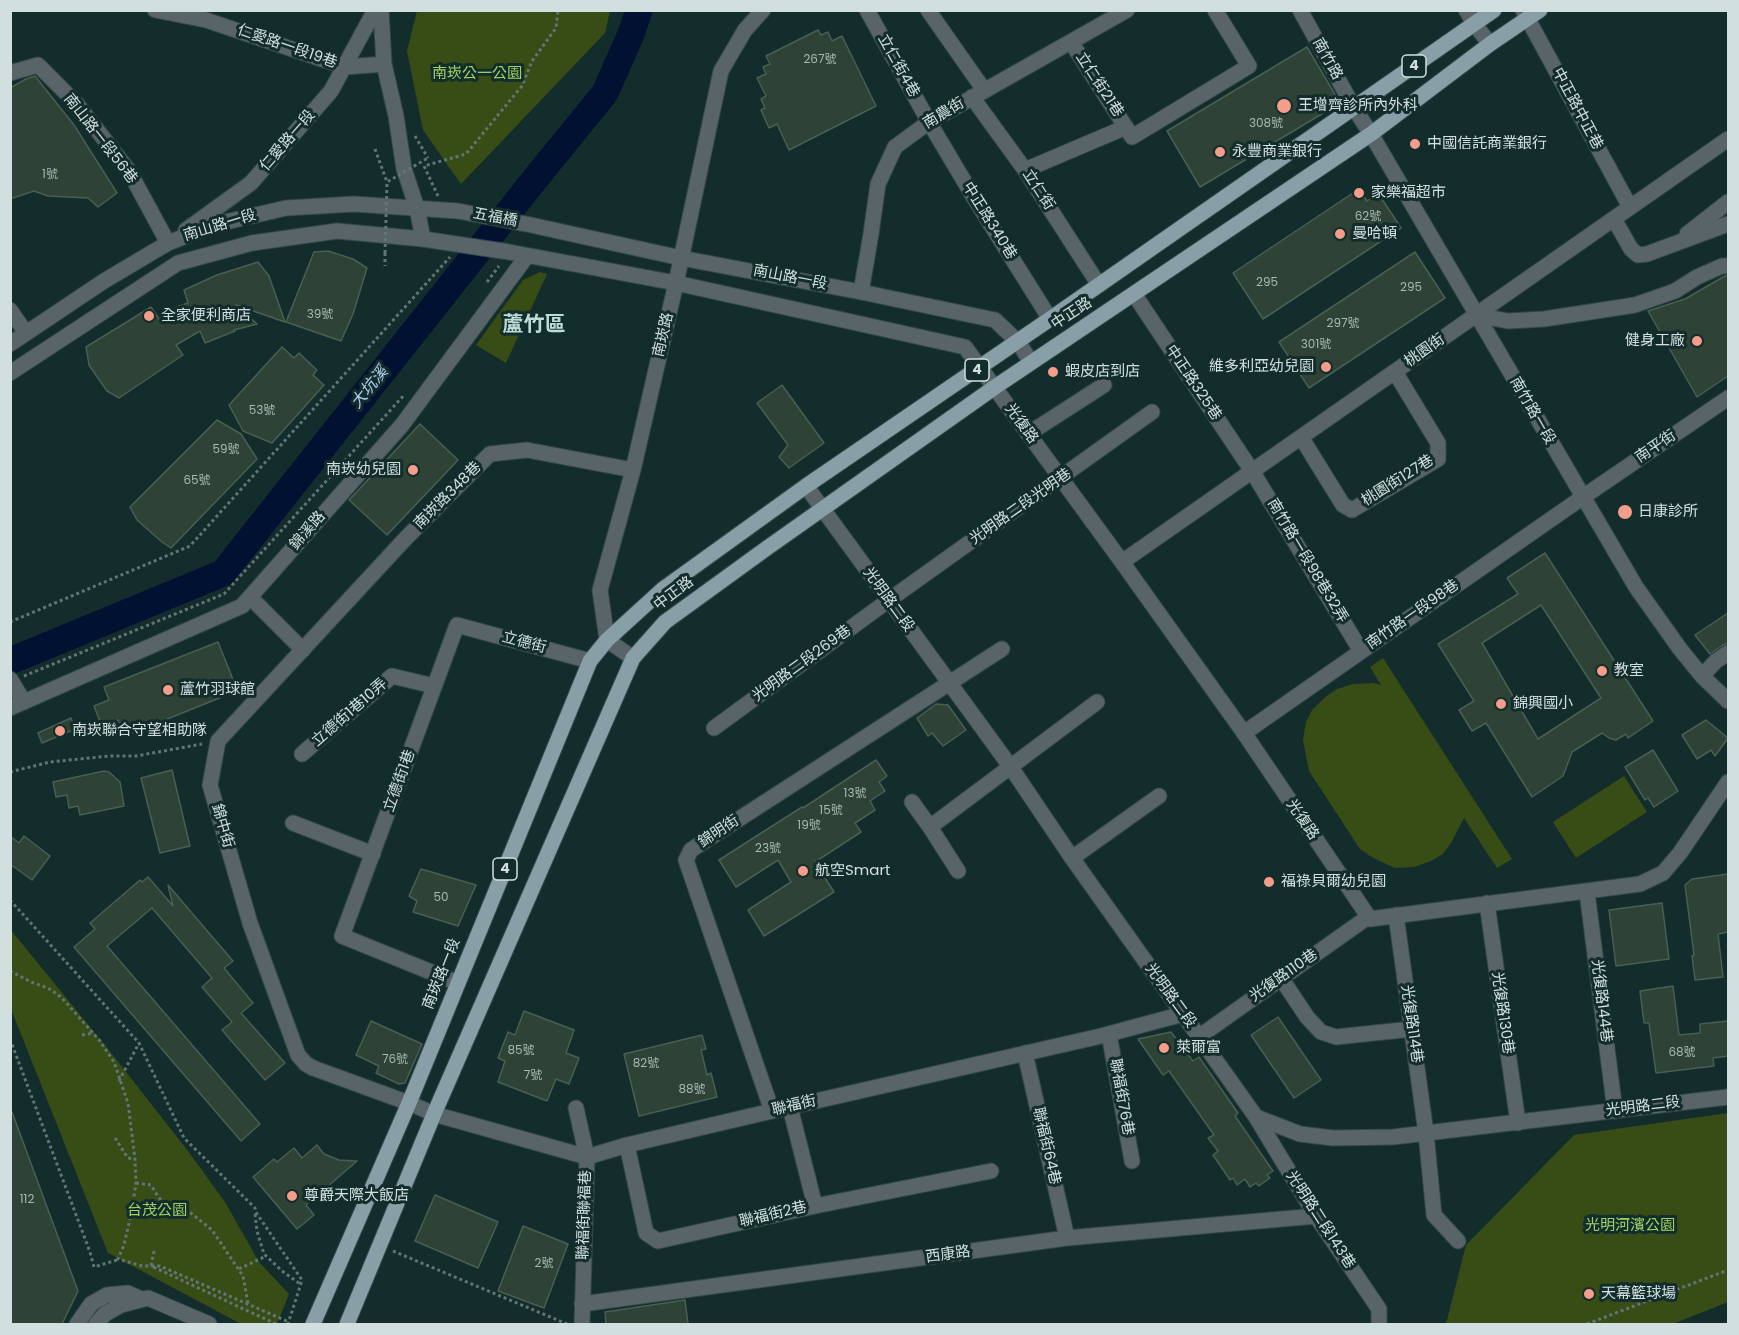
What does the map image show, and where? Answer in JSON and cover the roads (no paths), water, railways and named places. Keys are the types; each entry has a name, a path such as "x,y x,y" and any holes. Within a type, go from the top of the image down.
{"main road":[{"name":"中正路","path":"608,640 663,589 806,486 1018,342 1494,10"},
{"name":"中正路","path":"633,658 665,622 822,509 994,387 1371,134 1530,13"},
{"name":"南崁路一段","path":"314,1324 409,1103 590,661 608,640"},
{"name":"4","path":"347,1324 434,1114 633,658"}],"street":[{"name":"仁愛路一段19巷","path":"155,10 206,20 345,67 384,64"},
{"name":"仁愛路一段","path":"168,243 251,183 331,92 375,10"},
{"path":"381,10 384,64 396,116 404,169 417,208 423,239"},
{"name":"南崁路","path":"608,640 600,590 633,470 676,284 721,71 745,30 763,10"},
{"name":"立仁街4巷","path":"867,10 929,122"},
{"name":"立仁街","path":"928,10 1025,170 1099,285"},
{"name":"南農街","path":"861,292 878,184 895,147 929,122 978,93 1127,10"},
{"path":"1129,132 1249,66 1215,10"},
{"name":"南竹路","path":"1300,10 1354,108"},
{"path":"1466,10 1474,25 1490,44"},
{"name":"中正路中正巷","path":"1530,13 1630,207"},
{"name":"立仁街21巷","path":"1025,170 1129,132 1071,42"},
{"name":"南山路一段56巷","path":"10,73 38,66 76,103 129,171 168,243"},
{"name":"南竹路一段","path":"1354,108 1636,587 1680,649 1702,676 1728,701"},
{"name":"中正路340巷","path":"929,122 972,196 1050,319"},
{"name":"桃園街","path":"1122,562 1728,139"},
{"path":"1676,243 1728,202"},
{"name":"南山路一段","path":"10,344 104,281 168,243 217,224 286,208 354,204 458,211"},
{"name":"五福橋","path":"458,211 531,225"},
{"path":"1614,219 1631,249 1638,255 1647,254 1728,224"},
{"name":"南山路一段","path":"531,225 681,258 995,320 1018,342 1031,362"},
{"name":"南山路一段","path":"10,373 178,263 207,254 252,243 337,231 423,239 452,250"},
{"name":"五福橋","path":"452,250 509,252"},
{"name":"南山路一段","path":"509,252 676,284 965,347 994,387"},
{"name":"錦溪路","path":"17,705 242,606 402,425 527,256"},
{"path":"1476,315 1508,321 1544,319 1635,305 1675,291 1697,277 1722,266 1728,266"},
{"name":"中正路325巷","path":"1134,294 1252,471"},
{"path":"10,310 26,333"},
{"name":"桃園街127巷","path":"1301,437 1343,505 1352,510 1438,459 1438,443 1395,372"},
{"path":"1028,434 1104,385"},
{"name":"光復路","path":"994,387 1244,733 1368,916"},
{"name":"南平街","path":"1583,497 1728,398"},
{"name":"光明路二段光明巷","path":"889,600 1152,412"},
{"name":"南崁路348巷","path":"303,650 406,538 490,454 527,450 633,470"},
{"name":"南竹路一段98巷32弄","path":"1252,471 1361,651"},
{"name":"光明路二段","path":"806,486 1010,766 1072,858 1256,1117 1300,1134 1333,1138 1393,1137 1728,1097"},
{"name":"南竹路一段98巷","path":"1244,733 1583,497"},
{"path":"250,597 303,650"},
{"name":"光明路二段269巷","path":"714,728 889,600"},
{"name":"立德街","path":"457,625 590,661"},
{"name":"立德街1巷","path":"457,625 342,936 458,983"},
{"path":"608,640 633,658"},
{"name":"錦明街","path":"772,1111 686,860 691,850 1002,649"},
{"name":"錦中街","path":"303,650 218,741 210,785 250,923 298,1055 313,1068 409,1103"},
{"path":"1702,676 1716,661 1728,653"},
{"name":"立德街1巷10弄","path":"302,754 392,676 434,686"},
{"path":"11,680 17,705"},
{"path":"930,827 1097,702"},
{"path":"1368,916 1370,919 1640,884 1663,873 1680,853 1728,782"},
{"path":"1072,858 1159,796"},
{"path":"912,802 958,871"},
{"path":"293,823 373,854"},
{"name":"光復路144巷","path":"1587,892 1615,1111"},
{"name":"光復路130巷","path":"1486,903 1518,1123"},
{"name":"光復路114巷","path":"1396,915 1426,1133 1434,1215 1458,1241"},
{"name":"光復路110巷","path":"1200,1036 1368,916"},
{"path":"1281,978 1307,1017 1321,1032 1336,1037 1412,1029"},
{"name":"聯福街","path":"587,1157 627,1145 1109,1034 1183,1014"},
{"name":"聯福街76巷","path":"1109,1034 1132,1161"},
{"name":"聯福街64巷","path":"1025,1053 1067,1238"},
{"path":"409,1103 434,1114 587,1157"},
{"name":"聯福街聯福巷","path":"576,1107 587,1157 582,1324"},
{"path":"790,1107 815,1206"},
{"name":"光明路二段143巷","path":"1256,1117 1316,1216 1378,1310 1379,1324"},
{"name":"聯福街2巷","path":"627,1145 646,1233 658,1241 815,1206 991,1171"},
{"name":"西康路","path":"582,1304 1067,1238 1316,1216"},
{"path":"77,1324 91,1304 107,1296 128,1293 141,1299"},
{"path":"96,1324 105,1314 121,1305 148,1298 210,1324"}],"waterway":[{"name":"大坑溪","path":"10,661 223,573 605,93 639,10"}],"place":[{"name":"王增齊診所內外科","path":"1284,106"},
{"name":"中國信託商業銀行","path":"1415,144"},
{"name":"永豐商業銀行","path":"1220,152"},
{"name":"家樂福超市","path":"1359,193"},
{"name":"曼哈頓","path":"1340,234"},
{"name":"全家便利商店","path":"149,316"},
{"name":"健身工廠","path":"1697,341"},
{"name":"維多利亞幼兒園","path":"1326,367"},
{"name":"蝦皮店到店","path":"1053,372"},
{"name":"南崁幼兒園","path":"413,470"},
{"name":"日康診所","path":"1625,512"},
{"name":"教室","path":"1602,671"},
{"name":"蘆竹羽球館","path":"168,690"},
{"name":"錦興國小","path":"1501,704"},
{"name":"南崁聯合守望相助隊","path":"60,731"},
{"name":"航空Smart","path":"803,871"},
{"name":"福祿貝爾幼兒園","path":"1269,882"},
{"name":"萊爾富","path":"1164,1048"},
{"name":"尊爵天際大飯店","path":"292,1196"},
{"name":"天幕籃球場","path":"1589,1294"}],"district":[{"name":"蘆竹區","path":"534,326"}],"park label":[{"name":"南崁公一公園","path":"477,74"},
{"name":"台茂公園","path":"157,1211"},
{"name":"光明河濱公園","path":"1630,1226"}]}
